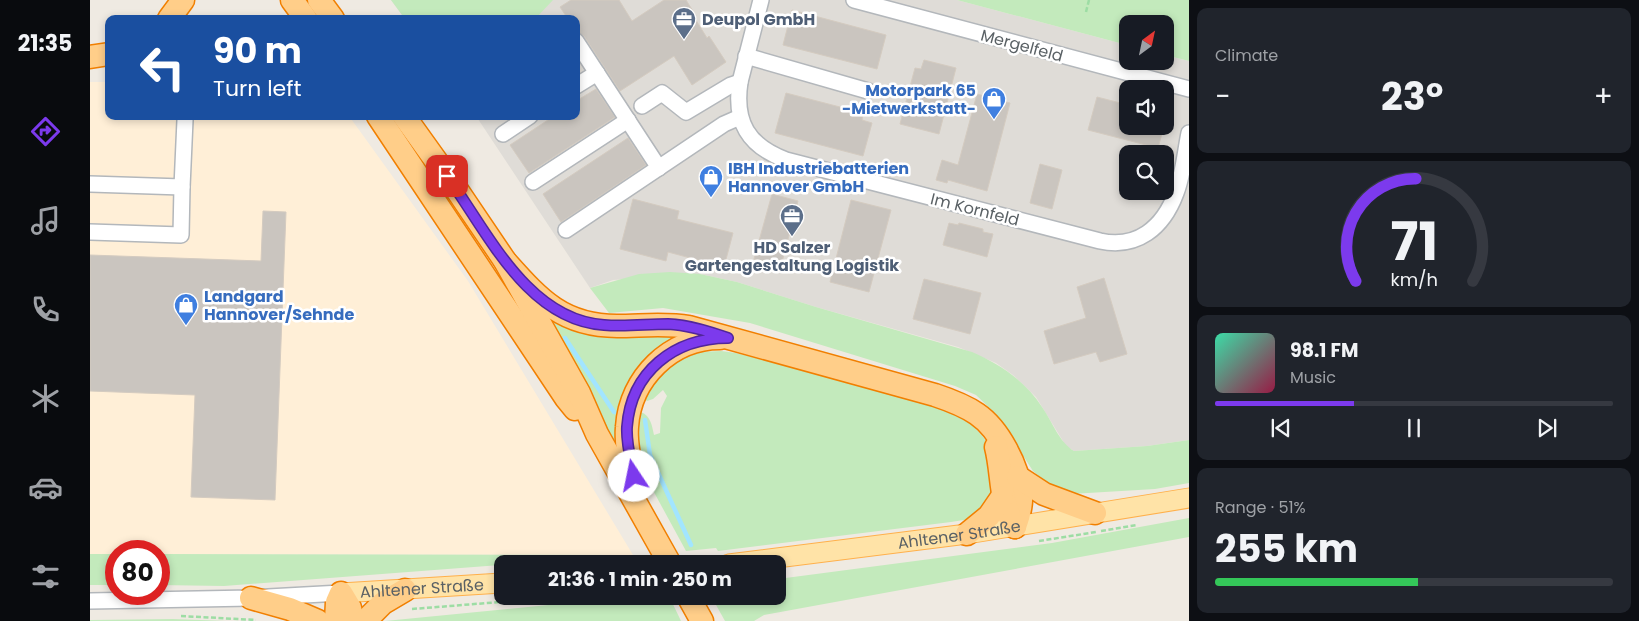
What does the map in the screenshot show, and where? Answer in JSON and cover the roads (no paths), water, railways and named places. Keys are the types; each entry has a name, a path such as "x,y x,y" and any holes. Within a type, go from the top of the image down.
{"highway":[{"path":"172,15 183,0"},
{"path":"292,0 303,15"},
{"path":"319,0 330,15"},
{"path":"90,57 105,55"},
{"path":"381,120 566,398 597,434"},
{"path":"407,120 505,261 579,393 597,434 665,555"},
{"path":"505,261 537,297 572,318 602,325 679,325 709,331 728,338 935,394 960,403 979,415 1004,444 1018,477 1020,505 1015,527"},
{"path":"640,510 627,443 630,407 638,387 655,365 676,349 701,340 728,338"},
{"path":"991,429 1000,464 1002,497 1008,516 1015,527"},
{"path":"1018,477 1044,494 1095,513"},
{"path":"967,534 989,516 1002,497"},
{"path":"336,621 337,602 341,593"},
{"path":"341,593 350,608 353,621"},
{"path":"250,598 290,609 318,621"},
{"path":"365,621 383,603 408,599"},
{"path":"693,605 702,621"}],"main road":[{"name":"Ahltener Straße","path":"786,557 1015,527 1189,498"},
{"name":"Ahltener Straße","path":"341,593 408,599 494,584"}],"street":[{"name":"Im Kornfeld","path":"761,0 740,82 738,94 740,117 747,132 758,145 766,152 786,160 1110,243 1132,241 1146,234 1158,224 1176,194 1189,133"},
{"name":"Mergelfeld","path":"854,0 1189,89"},
{"path":"580,47 659,168"},
{"path":"746,56 868,90"},
{"path":"580,84 597,73"},
{"path":"642,106 662,93 686,112 731,85 740,82"},
{"path":"566,230 724,124 740,117"},
{"path":"90,232 181,235 185,120"},
{"path":"503,134 524,120"},
{"path":"532,182 628,120"},
{"path":"90,184 182,187"},
{"path":"90,601 250,598 341,593"}],"waterway":[{"path":"565,338 614,412"},
{"path":"645,420 650,455 691,545"}],"place":[{"name":"Deupol GmbH","path":"684,40"},
{"name":"Motorpark 65 -Mietwerkstatt-","path":"994,120"},
{"name":"IBH Industriebatterien Hannover GmbH","path":"711,198"},
{"name":"HD Salzer Gartengestaltung Logistik","path":"792,237"},
{"name":"Landgard Hannover/Sehnde","path":"186,326"}]}
